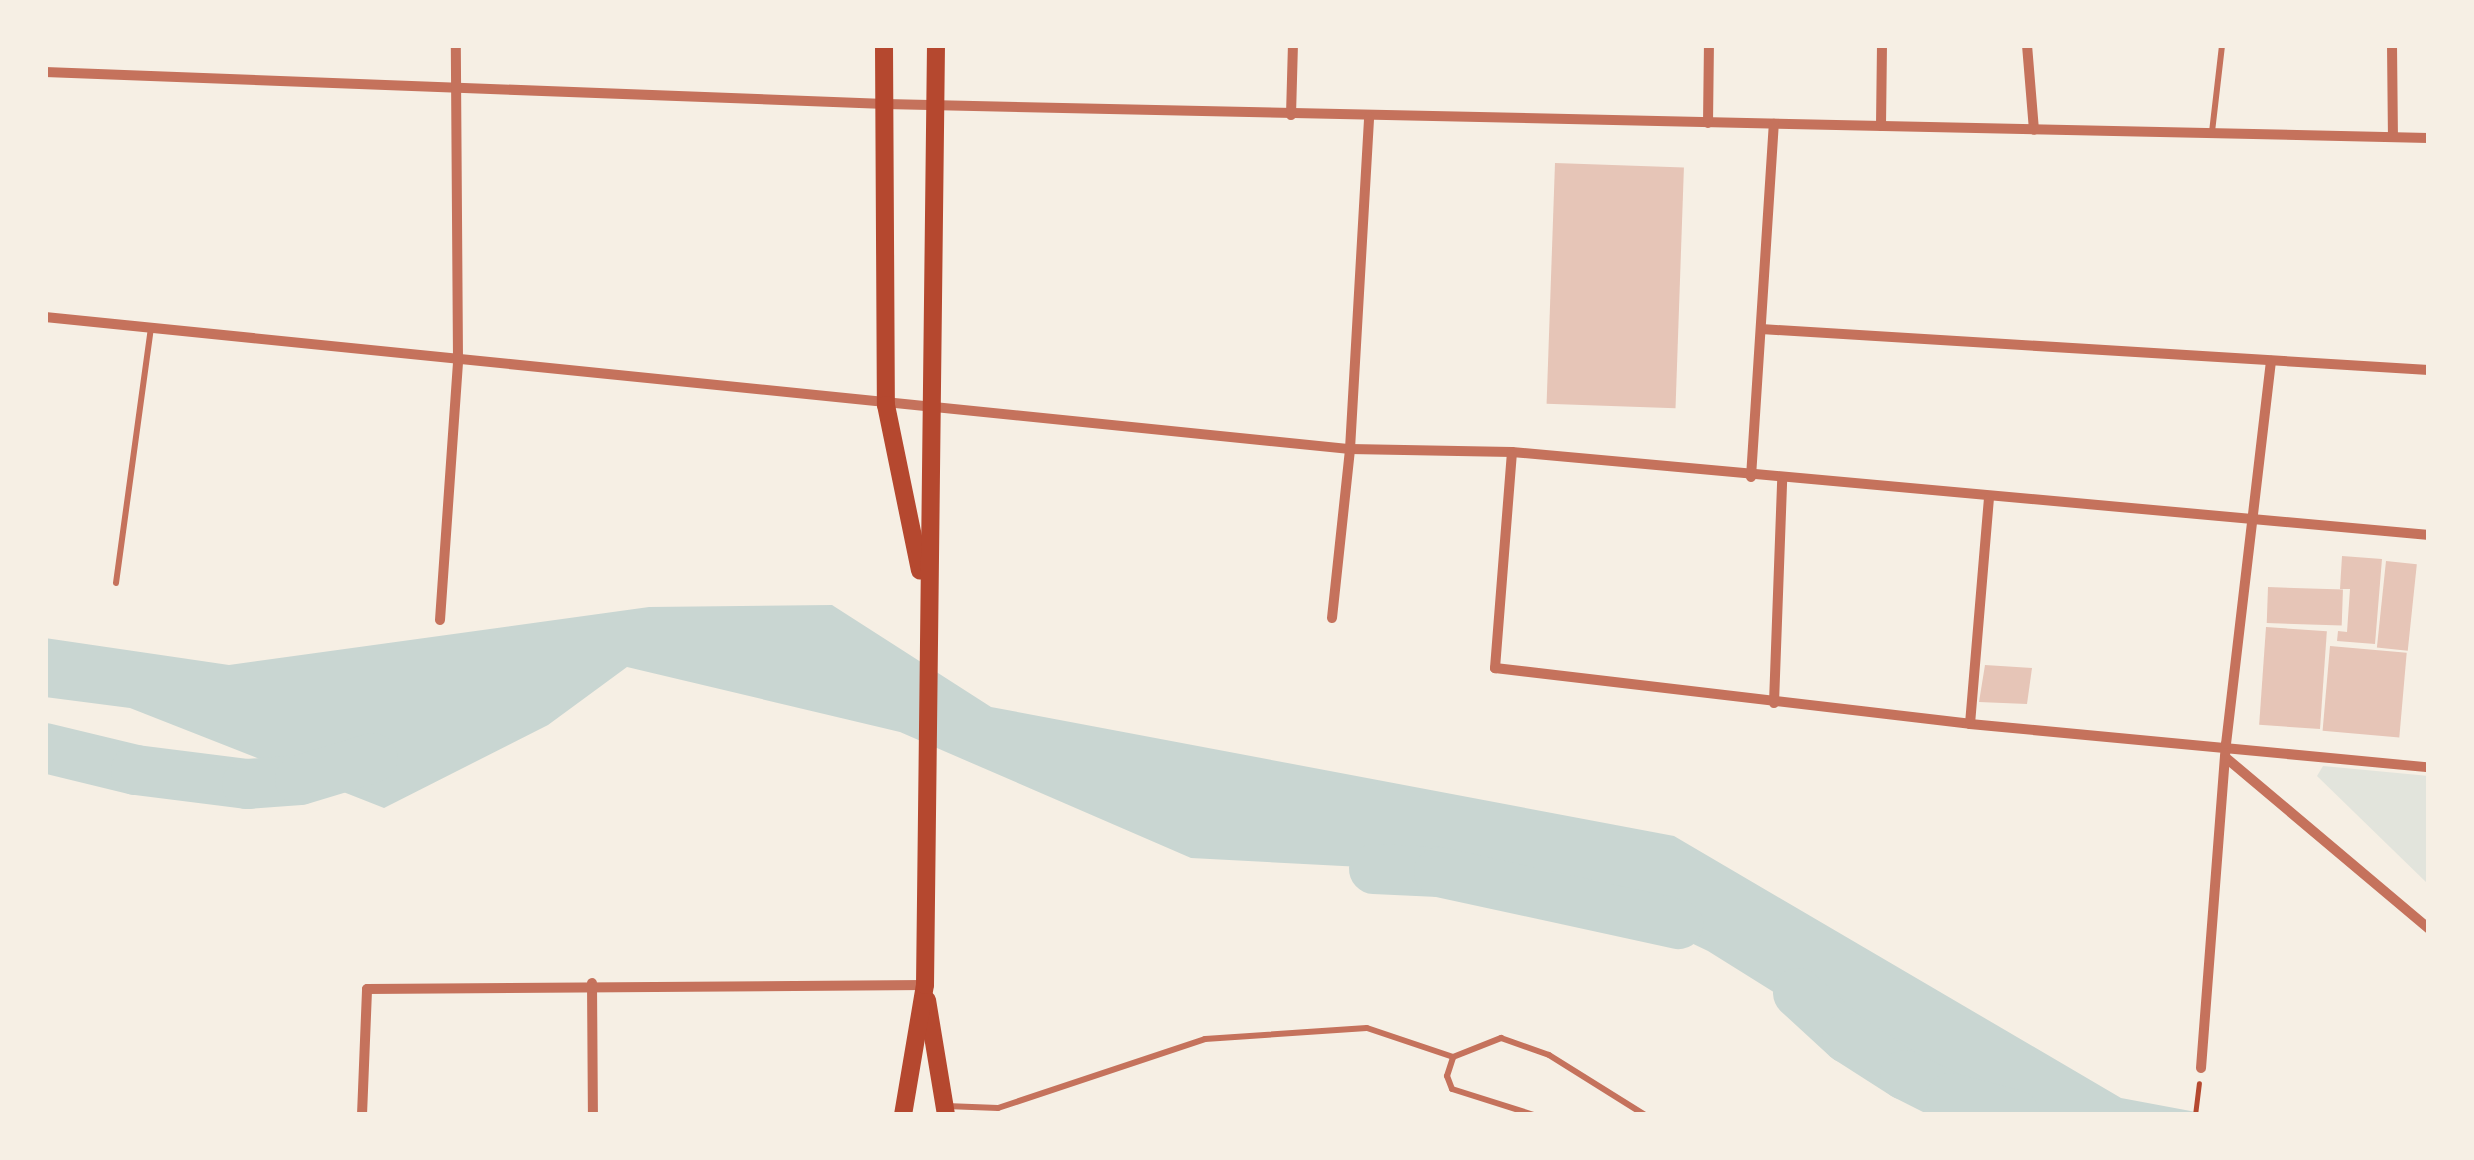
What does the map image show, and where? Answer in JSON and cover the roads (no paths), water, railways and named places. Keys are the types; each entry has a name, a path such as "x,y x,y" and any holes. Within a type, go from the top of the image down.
{"main road":[{"path":"884,45 886,405 926,596"},
{"path":"903,1115 924,985 926,596 936,408 936,45"},
{"path":"924,985 946,1111"}],"street":[{"path":"440,620 458,360 456,45"},
{"path":"1290,116 1293,45"},
{"path":"1708,123 1709,45"},
{"path":"1881,126 1882,45"},
{"path":"2027,45 2034,130"},
{"path":"2392,45 2393,137"},
{"path":"45,72 1290,116 2429,138"},
{"path":"1332,618 1350,449 1369,117"},
{"path":"1751,477 1774,124"},
{"path":"45,317 1350,449 1512,452 1782,480 2429,535"},
{"path":"1762,329 2429,370"},
{"path":"2201,1068 2226,744 2270,362"},
{"path":"1512,452 1495,668 1970,724 2226,744 2429,767"},
{"path":"1774,703 1782,480"},
{"path":"1970,724 1990,498"},
{"path":"2225,757 2429,929"},
{"path":"592,982 593,1115"},
{"path":"362,1115 367,988 592,982 924,985"}],"lane":[{"path":"2212,134 2222,45"},
{"path":"116,584 151,328"},
{"path":"946,1111 998,1108 1205,1040 1367,1028 1453,1057 1501,1038 1550,1056 1646,1115"},
{"path":"1453,1057 1447,1076 1452,1089 1534,1115"}],"waterway":[{"path":"45,748 136,770 247,784 300,780 373,758"},
{"path":"1374,869 1439,872 1678,924"},
{"path":"1798,993 1847,1038 1905,1075 1951,1098 2015,1115"}]}
